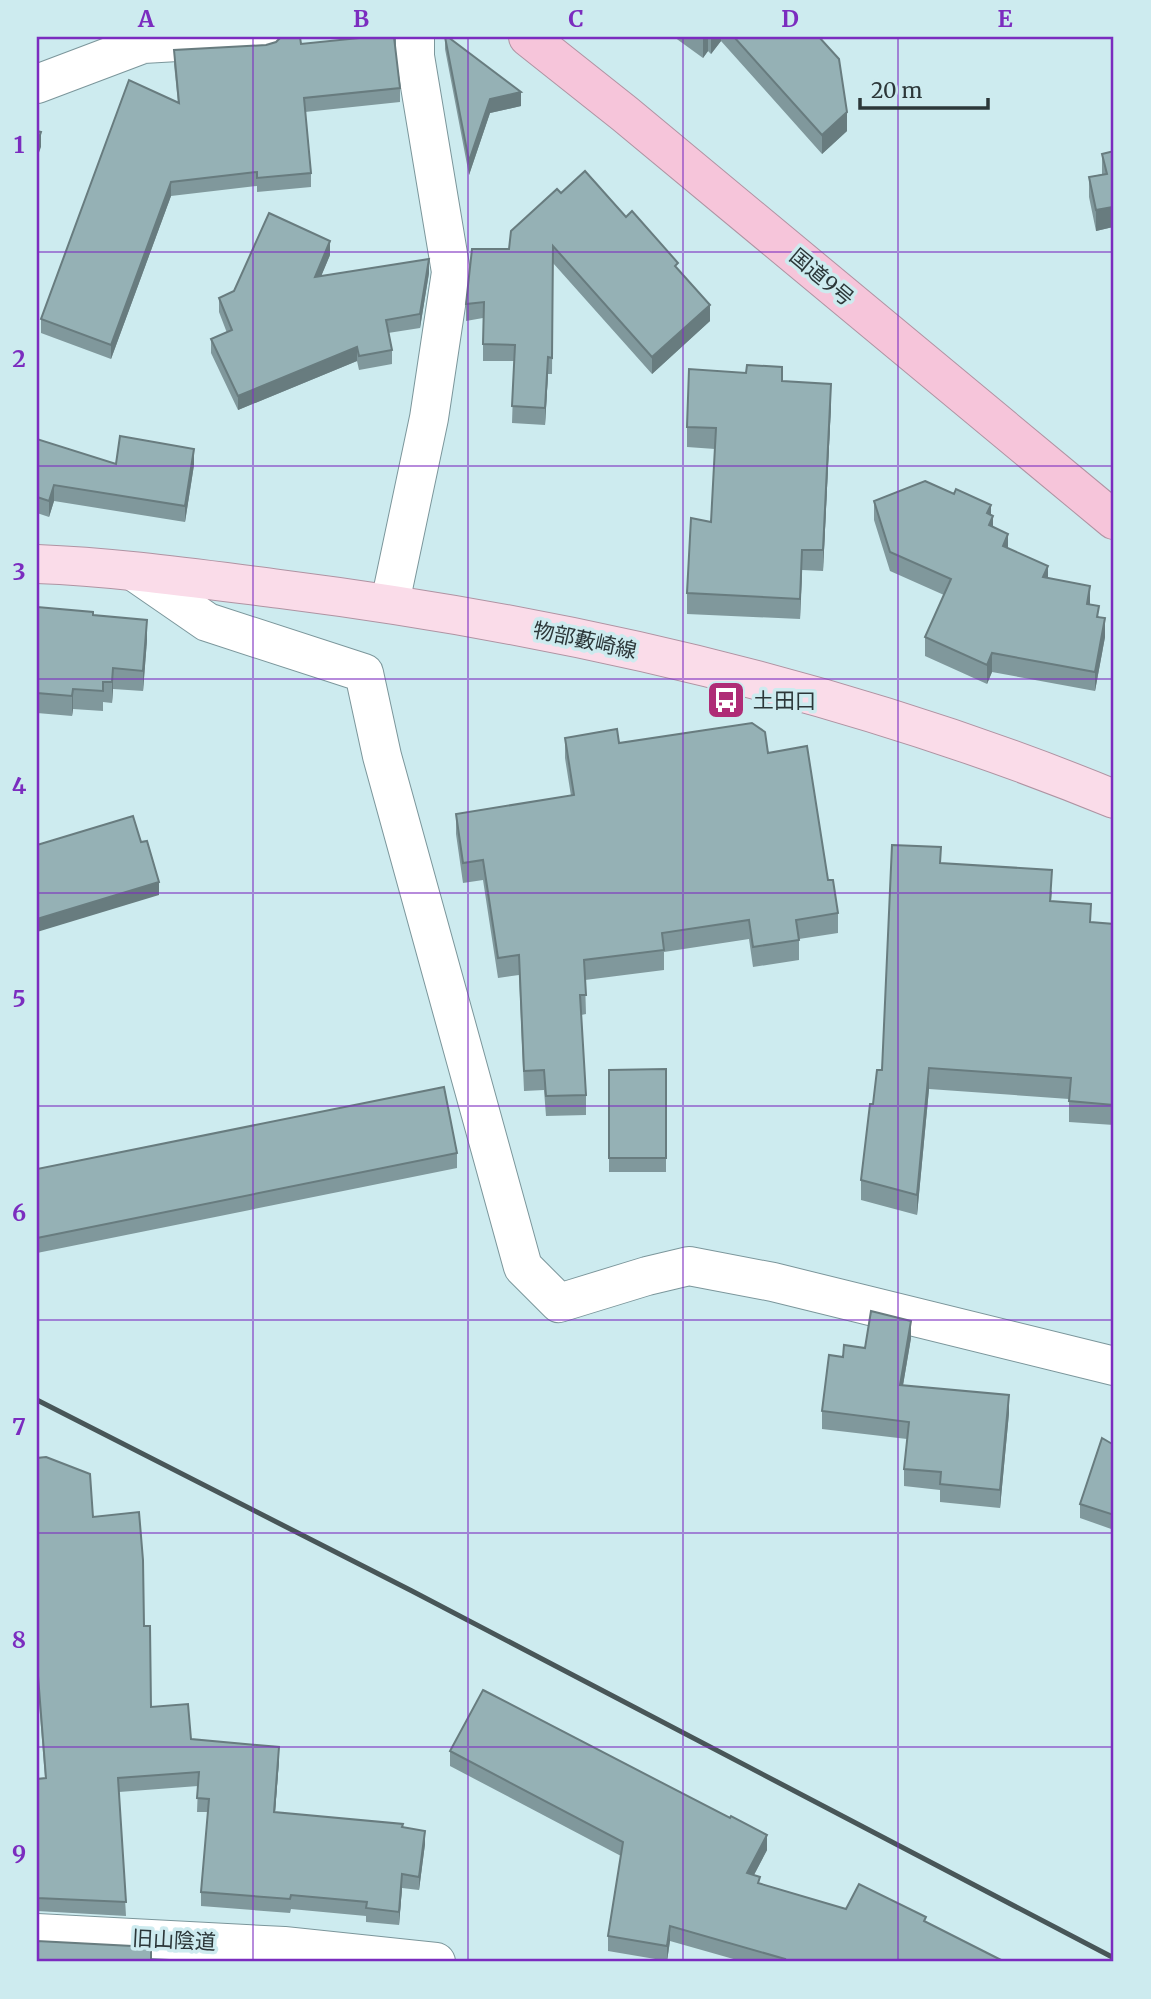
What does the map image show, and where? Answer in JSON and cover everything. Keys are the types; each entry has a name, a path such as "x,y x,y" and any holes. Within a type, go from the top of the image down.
{"highway":[{"name":"国道9号","path":"528,37 625,114 1114,520"}],"main road":[{"name":"物部藪崎線","path":"37,564 390,603 559,633 726,671 898,721 1039,768 1114,799"}],"street":[{"path":"37,83 143,44 265,37"},
{"path":"390,603 429,418 451,272 415,56 415,37"},
{"path":"136,573 207,622 364,673 382,756 523,1267 559,1303 689,1266 773,1282 1114,1366"},
{"name":"旧山陰道","path":"37,1933 284,1946 436,1962"}],"building":[{"path":"281,37 300,37 301,44 394,37 400,88 304,98 311,173 257,178 257,172 171,182 111,345 41,319 129,80 179,103 174,50 266,45"},
{"path":"445,37 521,92 490,99 469,161"},
{"path":"734,37 819,37 839,59 847,112 822,135"},
{"path":"1114,151 1114,213 1113,207 1096,210 1089,177 1107,174 1102,154"},
{"path":"585,171 626,217 632,211 678,263 675,266 710,305 652,357 553,246 552,358 548,357 545,408 512,406 515,345 483,344 484,302 466,304 472,249 509,249 511,231 557,189 561,193"},
{"path":"269,213 330,241 315,277 429,259 420,314 386,320 392,350 359,356 357,347 238,396 211,339 232,330 219,298 234,291"},
{"path":"747,365 782,367 782,381 831,384 823,550 802,550 800,599 687,593 691,518 711,522 716,428 687,427 689,369 746,373"},
{"path":"120,436 194,449 185,506 54,485 49,501 37,497 37,439 116,464"},
{"path":"925,481 954,494 956,489 991,505 987,513 993,516 989,525 1008,534 1003,546 1048,566 1043,577 1090,586 1087,604 1099,606 1097,617 1105,618 1095,672 992,653 987,665 925,637 951,579 890,552 874,501"},
{"path":"37,607 147,620 143,671 113,668 112,682 103,682 103,691 73,689 72,696 37,693"},
{"path":"752,723 765,732 768,753 807,746 828,880 833,880 838,913 796,920 799,940 753,947 749,920 662,933 664,950 584,960 586,995 580,995 586,1095 546,1096 544,1070 524,1071 519,955 498,958 483,860 463,863 456,814 574,795 565,738 617,729 619,743"},
{"path":"133,816 141,842 147,841 159,882 37,919 37,845"},
{"path":"892,845 941,847 940,863 1052,870 1050,901 1091,904 1090,922 1114,924 1114,1105 1069,1101 1071,1078 929,1068 917,1195 861,1180 870,1104 873,1104 877,1070 882,1070"},
{"path":"666,1069 666,1158 609,1158 609,1070"},
{"path":"444,1087 457,1153 37,1238 37,1169"},
{"path":"871,1311 911,1321 900,1385 1009,1395 1000,1490 940,1484 941,1472 904,1469 909,1422 822,1411 829,1355 843,1357 844,1345 865,1348"},
{"path":"1102,1438 1114,1445 1114,1515 1080,1504"},
{"path":"46,1457 90,1474 93,1517 139,1512 144,1626 150,1626 151,1707 188,1704 191,1739 279,1747 274,1812 403,1824 402,1827 425,1831 419,1877 402,1874 399,1912 366,1908 367,1902 291,1895 290,1899 201,1892 209,1799 197,1798 199,1772 118,1778 126,1902 37,1898 37,1779 46,1778 37,1663 37,1458"},
{"path":"483,1690 767,1835 747,1873 760,1877 758,1883 846,1909 859,1884 926,1917 924,1921 1005,1962 784,1962 785,1959 670,1926 667,1946 608,1936 623,1842 450,1751"},
{"path":"37,1941 151,1947 151,1962 37,1962"}],"railway":[{"path":"37,1400 412,1591 1114,1958"}],"place":[{"name":"土田口","path":"726,700"}]}
